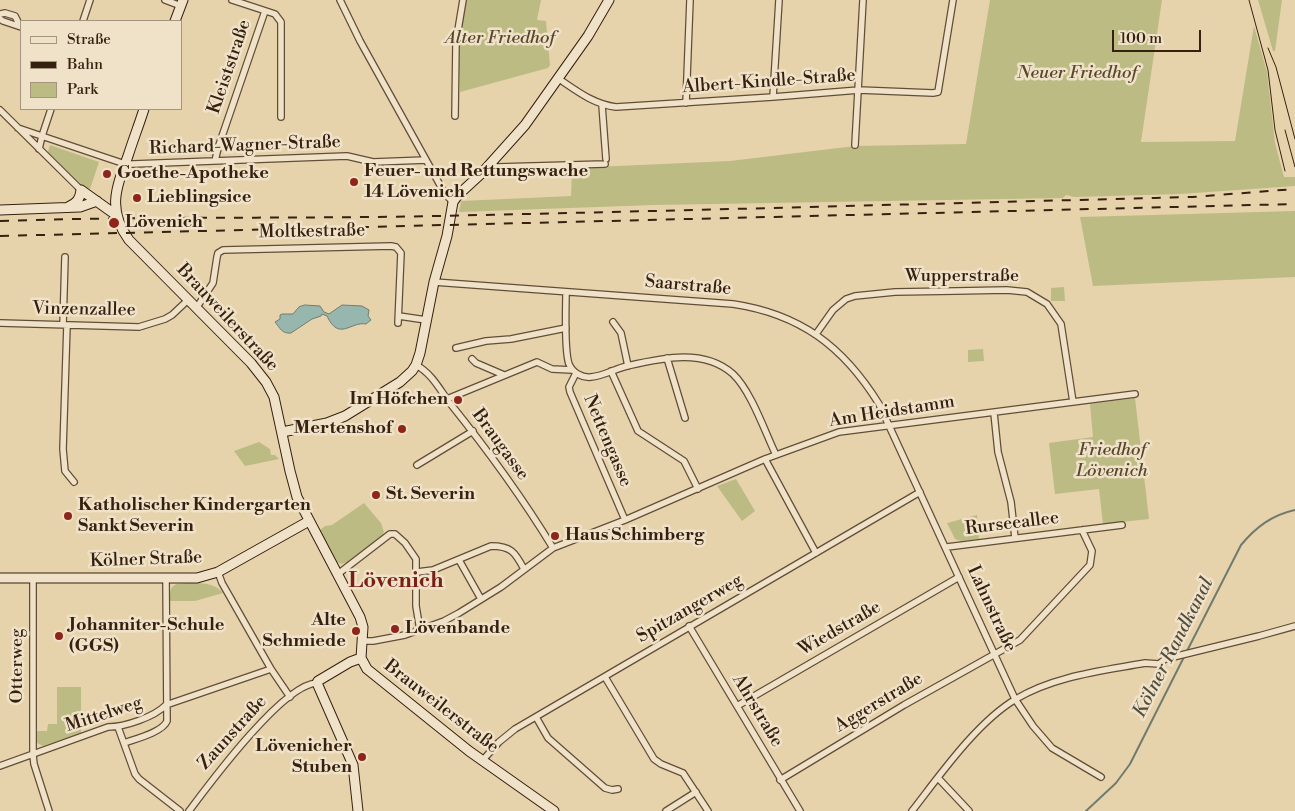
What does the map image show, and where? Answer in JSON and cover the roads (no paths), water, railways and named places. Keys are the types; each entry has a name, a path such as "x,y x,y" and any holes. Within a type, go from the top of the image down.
{"street":[{"path":"83,20 90,0"},
{"path":"165,0 182,3 175,20"},
{"name":"Kleiststraße","path":"232,0 275,14 281,22 281,117"},
{"path":"340,0 360,41 445,194 453,202"},
{"path":"455,116 456,42 463,0"},
{"path":"686,103 690,0"},
{"path":"773,97 779,0"},
{"path":"855,145 863,0"},
{"name":"Albert-Kindle-Straße","path":"559,79 593,101 602,105 616,107 859,90 938,92 953,0"},
{"path":"282,432 327,423 344,416 408,376 416,365 434,282 447,236 453,202 525,125 559,79 606,1"},
{"name":"Kleiststraße","path":"215,161 265,11"},
{"path":"0,14 5,13 15,16 20,27"},
{"path":"0,18 3,21 20,27"},
{"path":"489,164 497,167 605,162 602,105"},
{"path":"0,110 81,190 116,215"},
{"path":"39,149 51,110"},
{"path":"116,215 115,197 144,110"},
{"name":"Richard-Wagner-Straße","path":"18,128 125,164 137,165 347,156 373,162 426,160"},
{"path":"68,207 77,202 80,198 81,190"},
{"path":"0,210 80,207 107,201 115,197"},
{"name":"Brauweilerstraße","path":"116,215 120,229 129,240 197,307 251,363 266,382 274,397 295,490 309,521 360,616 363,627 361,658 366,667 482,761 554,811"},
{"name":"Moltkestraße","path":"197,307 213,283 216,257 223,250 391,246 396,247 401,253 398,323"},
{"path":"65,257 63,449 65,471 74,482"},
{"name":"Saarstraße","path":"434,282 704,302 754,307 777,314 816,334 844,356 867,384 889,425"},
{"name":"Wupperstraße","path":"816,334 839,304 855,296 895,292 973,290 1027,292 1047,304 1061,324 1073,402"},
{"path":"566,292 568,359 574,371"},
{"name":"Vinzenzallee","path":"0,323 139,327 172,315 188,299"},
{"path":"399,316 426,320"},
{"path":"612,322 621,333 628,366"},
{"path":"456,348 486,341 511,339 566,328"},
{"path":"667,358 685,418"},
{"path":"447,399 538,362 552,369 574,371 586,377 592,377 628,366 667,358 704,358 733,374 748,394 776,455"},
{"path":"472,359 476,363 504,375"},
{"name":"Braugasse","path":"416,365 430,376 473,432 553,548"},
{"name":"Nettengasse","path":"574,371 569,387 570,392 625,520"},
{"path":"611,371 638,431 684,461 698,489"},
{"name":"Am Heidstamm","path":"362,641 373,641 420,630 452,617 501,587 553,548 625,520 764,459 839,432 1135,394"},
{"path":"994,413 998,446 1011,502 1015,538"},
{"name":"Lahnstraße","path":"889,425 1016,699 1032,726 1052,748 1101,777"},
{"path":"417,465 473,432"},
{"path":"764,459 816,553"},
{"name":"Spitzangerweg","path":"482,761 507,735 536,717 920,492"},
{"name":"Kölner Straße","path":"0,578 197,578 218,572 309,521"},
{"name":"Rurseeallee","path":"946,548 1122,525"},
{"name":"Rurseeallee","path":"995,654 1028,634 1090,565 1092,551 1082,530"},
{"path":"338,574 393,533 396,534 414,554 417,564 416,606 420,630"},
{"path":"417,572 433,570 491,546 500,546 516,554 524,569"},
{"path":"460,560 481,599"},
{"path":"218,572 222,583 270,669 290,697"},
{"name":"Wiedstraße","path":"736,706 959,577"},
{"name":"Otterweg","path":"33,578 32,754 49,811"},
{"path":"124,743 163,728 166,721 166,578"},
{"name":"Ahrstraße","path":"689,626 800,811"},
{"path":"912,811 973,736 1016,699 1052,683 1145,663 1159,664 1165,658 1295,626"},
{"name":"Aggerstraße","path":"780,780 904,705 995,654"},
{"name":"Zaunstraße","path":"189,811 248,737 277,707 306,685 317,683 350,662 361,658"},
{"name":"Mittelweg","path":"0,766 108,727 118,727 158,713 166,705 270,669"},
{"path":"605,677 654,760 683,773 708,811"},
{"path":"317,683 353,765 358,811"},
{"path":"536,717 548,738 556,746 605,788 618,790"},
{"path":"118,727 132,768 139,779 180,811"},
{"path":"938,778 969,811"},
{"path":"666,811 696,792"}],"water":[{"path":"305,305 320,306 324,312 329,314 342,305 362,306 369,310 368,316 371,320 366,324 341,329 336,328 327,316 322,314 291,333 283,332 275,322 280,319 280,315 293,314 299,307"}],"waterway":[{"name":"Kölner Randkanal","path":"1187,651 1241,545 1265,523 1279,515 1295,510"},
{"name":"Kölner Randkanal","path":"1086,811 1116,783 1130,764 1185,655"}],"tram line":[{"path":"1249,0 1268,70 1275,130 1285,171"},
{"path":"1268,48 1276,67 1295,139"},
{"path":"1285,130 1295,167"}],"railway":[{"path":"0,221 381,217 615,212 1192,197 1295,189"},
{"path":"0,236 1295,204"}],"place":[{"name":"Goethe-Apotheke","path":"107,174"},
{"name":"Feuer- und Rettungswache 14 Lövenich","path":"354,182"},
{"name":"Lieblingsice","path":"137,198"},
{"name":"Lövenich","path":"114,223"},
{"name":"Im Höfchen","path":"458,400"},
{"name":"Mertenshof","path":"402,429"},
{"name":"St. Severin","path":"376,495"},
{"name":"Katholischer Kindergarten Sankt Severin","path":"68,516"},
{"name":"Haus Schimberg","path":"555,536"},
{"name":"Lövenbande","path":"395,629"},
{"name":"Alte Schmiede","path":"356,631"},
{"name":"Johanniter-Schule (GGS)","path":"59,636"},
{"name":"Lövenicher Stuben","path":"362,757"}],"district":[{"name":"Lövenich","path":"396,582"}],"park label":[{"name":"Alter Friedhof","path":"500,39"},
{"name":"Neuer Friedhof","path":"1077,74"},
{"name":"Friedhof Lövenich","path":"1112,461"}]}
